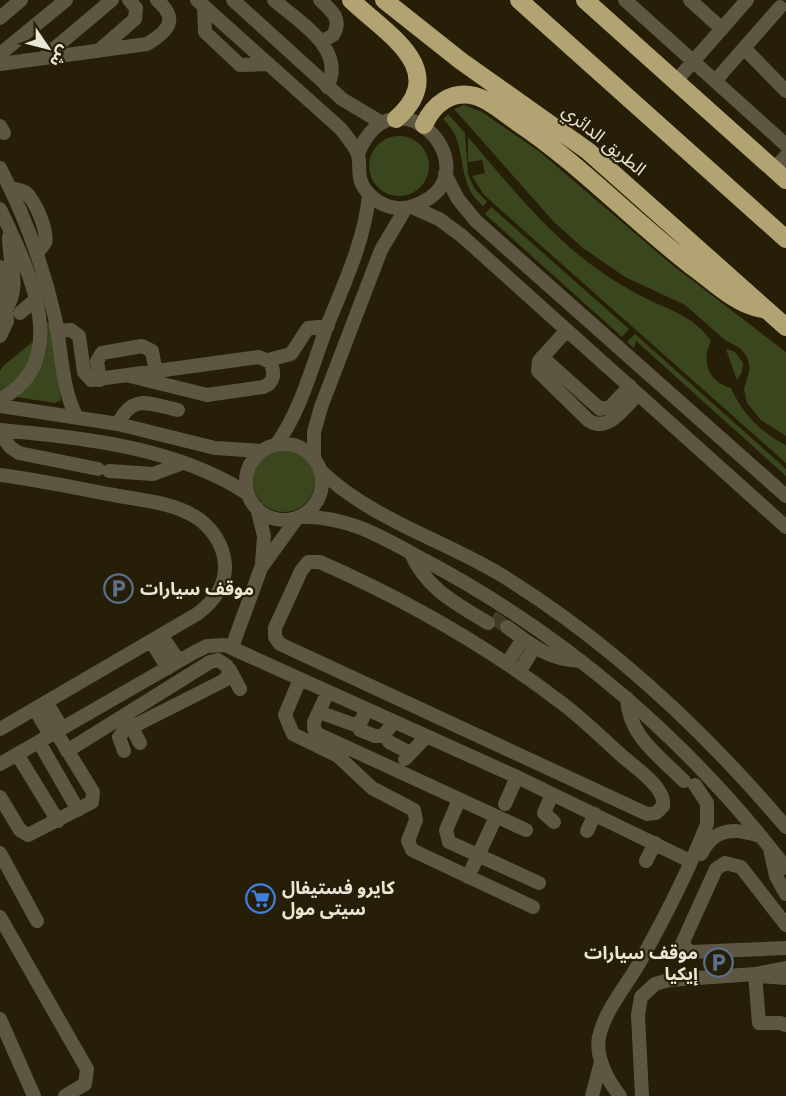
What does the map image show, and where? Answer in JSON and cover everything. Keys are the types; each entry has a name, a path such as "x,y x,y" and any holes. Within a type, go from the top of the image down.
{"highway":[{"path":"351,0 402,45 413,59 417,77 414,96 389,121"},
{"name":"الطريق الدائري","path":"384,0 461,61 588,152 786,327"},
{"path":"519,0 786,239"},
{"path":"592,2 676,81 782,168"},
{"path":"424,124 437,105 450,97 464,94 484,99 566,158 675,253 729,294 744,305 770,313"}],"street":[{"path":"0,18 21,0"},
{"path":"0,54 66,0"},
{"path":"43,58 112,0"},
{"path":"98,51 135,19 136,8 129,0"},
{"path":"0,64 143,45 168,26 170,18 168,10 157,0"},
{"path":"233,0 327,87 351,105 389,121 424,124 433,132 445,151 445,174 458,199 476,221 786,496"},
{"path":"274,0 330,52 334,65 327,87"},
{"path":"320,0 334,13 337,21 333,35 321,42"},
{"path":"625,0 786,145"},
{"path":"690,0 722,29"},
{"path":"676,81 747,0"},
{"path":"200,3 334,122 358,154"},
{"path":"200,3 205,32 236,62 245,66 269,64"},
{"path":"716,80 779,6"},
{"path":"744,48 786,91"},
{"path":"389,121 363,141 358,154 360,180 369,194 386,205 409,207 451,227 786,527"},
{"path":"0,168 37,253 57,331 64,385 76,416"},
{"path":"314,458 314,432 323,401 381,250 409,207 433,195 445,174"},
{"path":"276,445 295,412 328,326 363,231 369,194"},
{"path":"0,209 35,300 40,322 40,352 27,378 0,399"},
{"path":"6,309 15,288 9,257 9,229"},
{"path":"0,267 6,309 6,326 0,336"},
{"path":"20,313 35,300"},
{"path":"57,331 71,330 76,333 86,375 91,380 100,380 259,357 268,360 291,354 308,328 328,326"},
{"path":"567,330 542,357 600,408 610,407 634,390"},
{"path":"100,380 97,361 102,352 142,346 152,351 156,373"},
{"path":"130,376 212,394 267,386 273,376 268,360"},
{"path":"118,424 128,407 136,403 178,410"},
{"path":"0,406 118,424 215,448 262,451"},
{"path":"0,432 95,442 183,463 220,476 248,494"},
{"path":"0,432 10,447 26,455 147,475 161,473 183,463"},
{"path":"232,647 261,568 264,536 256,508 248,494 247,475 255,458 262,451 276,445 301,447 314,458 321,471 353,497 497,573 578,627 690,723 786,827"},
{"path":"124,471 132,498"},
{"path":"261,568 299,517 316,503 322,482 321,471"},
{"path":"0,475 132,498 192,515 214,535 224,556 224,580 213,601 197,614 0,729"},
{"path":"132,498 147,475"},
{"path":"256,508 276,519 299,517 342,520 411,553 503,606 581,661 627,698 718,786 766,842 780,869 786,894"},
{"path":"411,553 430,584 443,595 490,620"},
{"path":"320,561 387,593 513,668 579,717 637,769 661,793 663,806 656,813 647,814 282,645 276,639 276,625 301,571 308,562 320,561"},
{"path":"505,630 534,648 560,659 581,661"},
{"path":"156,638 174,664"},
{"path":"513,668 522,640"},
{"path":"0,764 174,664 207,646 218,644 232,647 517,777 690,861"},
{"path":"513,668 534,648"},
{"path":"218,660 227,666 228,673 225,680 69,754 210,662 218,660"},
{"path":"124,751 119,737 130,726 216,665"},
{"path":"230,670 240,688"},
{"path":"300,679 285,715 293,734 338,756 372,788 411,807 416,816 408,837 410,847 533,907"},
{"path":"327,715 355,725 362,720 357,705 362,682"},
{"path":"328,692 314,722 315,732 526,830"},
{"path":"620,1096 609,1081 602,1059 599,1042 602,1030 690,861 707,824 709,808 705,799 690,783 640,738 628,714 627,698"},
{"path":"41,705 78,810"},
{"path":"360,730 375,736 383,736 394,722"},
{"path":"130,726 140,743"},
{"path":"0,797 25,835 34,834 92,802 94,795 69,754 52,734"},
{"path":"470,756 479,735"},
{"path":"389,742 408,756 426,737"},
{"path":"17,754 57,821"},
{"path":"505,804 517,777"},
{"path":"705,799 718,786"},
{"path":"552,794 544,813 554,822"},
{"path":"459,800 445,835 449,842 539,882"},
{"path":"587,831 595,814"},
{"path":"468,877 496,817"},
{"path":"648,942 711,840 723,831 734,830 766,842"},
{"path":"646,861 655,843"},
{"path":"0,854 37,921"},
{"path":"786,925 741,867 725,863 716,869 682,939 686,951 786,948"},
{"path":"780,869 776,890 786,905"},
{"path":"0,917 85,1064 88,1074 83,1092 65,1096"},
{"path":"737,951 740,975"},
{"path":"703,952 706,977"},
{"path":"642,1096 638,1006 647,989 669,980 755,974 786,968"},
{"path":"755,974 765,978 786,978"},
{"path":"755,974 759,1023 786,1025"},
{"path":"0,1019 34,1096"},
{"path":"592,1096 602,1059"}],"green space":[{"path":"464,105 482,112 540,152 671,264 786,352 786,436 761,420 747,403 744,389 750,368 747,357 740,348 725,340 685,305 625,277 583,248 554,222 454,109"},
{"path":"448,114 465,133 468,174 474,188 487,202 483,206 468,186 457,140 452,129 443,119"},
{"path":"393,136 405,136 416,141 424,149 429,166 427,178 416,191 405,196 393,196 382,191 374,183 369,172 369,160 374,149 382,141"},
{"path":"468,137 525,203 572,250 615,281 680,314 704,332 711,341 707,363 712,376 731,388 747,414 768,435 786,445 786,463 484,195 472,176 485,173 482,160 468,162"},
{"path":"491,207 629,329 622,337 485,214"},
{"path":"51,322 61,400 55,403 16,397 41,364 47,346 46,323"},
{"path":"635,334 786,469 786,476 636,341 634,348 627,342"},
{"path":"35,340 33,357 26,371 15,382 0,390 0,371 3,366"},
{"path":"726,349 735,352 743,363 742,372 737,380"},
{"path":"284,450 301,455 306,459 310,464 315,481 310,498 306,503 301,507 284,512 267,507 262,503 258,498 253,481 258,464 262,459 267,455"}],"tunnel":[{"path":"492,617 507,627"}],"place":[{"name":"موقف سيارات","path":"119,589"},
{"name":"كايرو فستيفال سيتى مول","path":"261,898"},
{"name":"موقف سيارات إيكيا","path":"719,963"}]}
